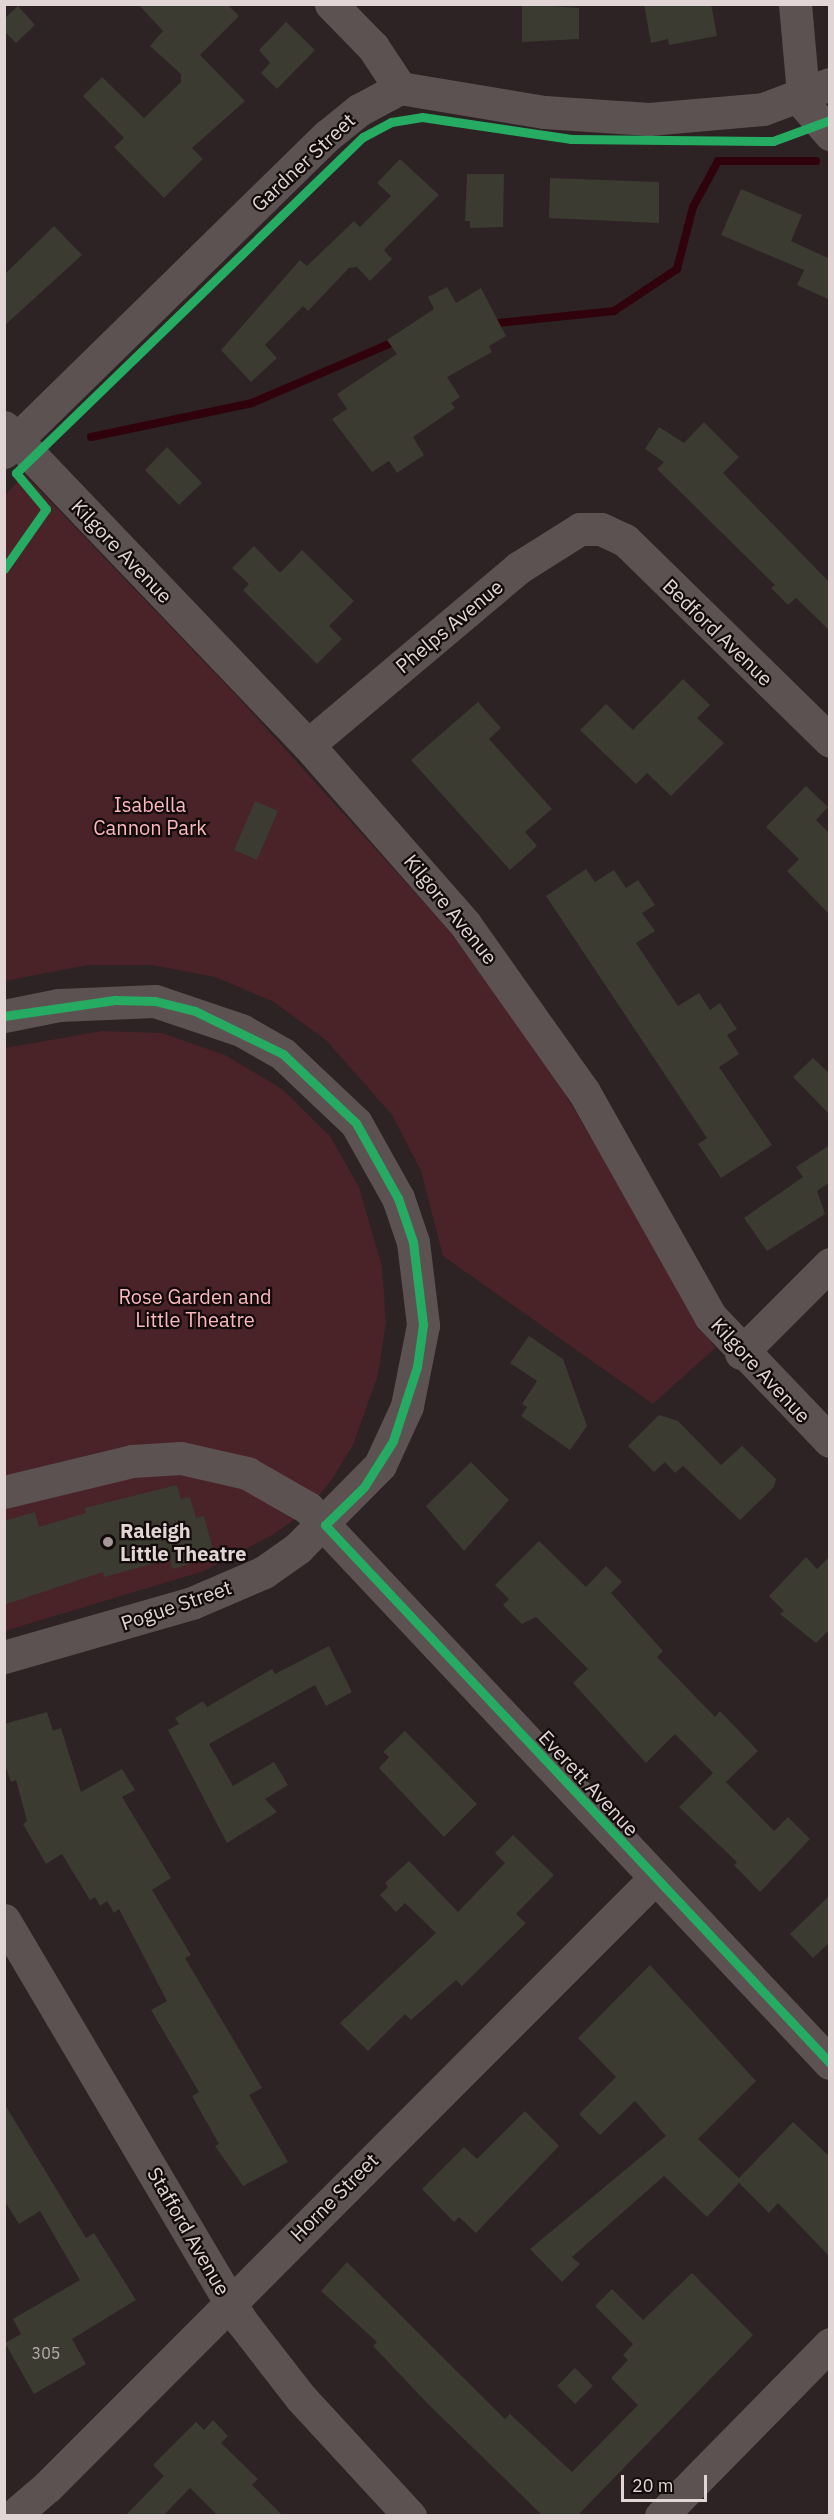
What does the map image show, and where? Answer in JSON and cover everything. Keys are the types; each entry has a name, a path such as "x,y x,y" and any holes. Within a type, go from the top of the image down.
{"street":[{"path":"331,4 373,47 400,88 544,112 649,119 763,109 816,89"},
{"path":"795,4 816,89 810,116 830,134"},
{"name":"Gardner Street","path":"9,440 328,135 359,110 400,88"},
{"name":"Kilgore Avenue","path":"9,440 308,745 465,924 539,1024 632,1174 710,1316 741,1353 830,1441"},
{"name":"Phelps Avenue","path":"308,745 546,548 580,529 601,529"},
{"name":"Bedford Avenue","path":"601,529 625,540 830,741"},
{"name":"Pogue Street","path":"4,1016 115,1000 154,1001 195,1011 283,1054 323,1087 361,1131 398,1198 413,1242 423,1325 417,1367 393,1442 364,1487 326,1525 264,1572 229,1588 4,1658"},
{"path":"741,1353 830,1264"},
{"name":"Everett Avenue","path":"4,1492 132,1461 181,1458 226,1466 269,1483 326,1525 654,1878 830,2063"},
{"name":"Horne Street","path":"13,2516 47,2487 230,2300 654,1878"},
{"name":"Stafford Avenue","path":"4,1920 230,2300 301,2398 410,2516"},
{"path":"661,2516 830,2344"}],"green space":[{"name":"Isabella Cannon Park","path":"24,474 236,695 448,929 554,1075 715,1348 653,1404 443,1256 421,1171 392,1115 327,1041 274,1002 215,977 152,965 88,965 5,981 4,497"},
{"name":"Rose Garden and Little Theatre","path":"102,1031 162,1033 225,1055 282,1089 330,1136 359,1187 382,1267 386,1322 378,1375 353,1445 331,1481 305,1512 274,1534 204,1571 5,1631 5,1048"}],"building":[{"path":"138,4 227,4 239,16 200,55 245,101 192,148 203,159 164,198 114,147 124,138 83,96 102,77 144,118 181,82 181,74 150,46 163,31"},
{"path":"522,4 579,8 579,39 522,42"},
{"path":"644,4 711,4 717,36 669,45 668,39 651,43"},
{"path":"18,6 35,25 16,43 4,31 4,19"},
{"path":"286,22 315,50 277,89 261,73 270,63 259,50"},
{"path":"400,159 439,195 384,250 392,259 370,281 357,267 349,268 308,311 303,306 265,345 277,358 251,382 221,350 300,260 307,266 354,221 360,227 391,196 377,183"},
{"path":"467,174 504,174 503,227 470,228 470,221 465,221"},
{"path":"550,178 659,182 659,223 549,218"},
{"path":"741,189 802,215 791,241 830,259 830,300 797,285 804,270 721,235"},
{"path":"54,226 82,255 4,326 4,275"},
{"path":"447,287 456,303 481,288 506,336 489,346 492,352 447,377 460,397 451,403 455,408 413,437 424,455 397,473 389,461 372,472 332,419 347,409 337,394 397,354 387,340 434,309 428,297"},
{"path":"704,422 739,457 723,473 830,583 830,631 796,598 788,605 771,588 775,585 657,469 664,462 645,449 659,427 684,443"},
{"path":"167,447 202,483 179,505 145,470"},
{"path":"254,546 280,573 302,550 354,601 329,626 342,639 317,664 243,590 249,584 232,568"},
{"path":"683,679 710,705 697,718 724,743 671,796 647,773 636,784 580,730 606,704 633,730"},
{"path":"478,702 501,728 489,739 552,809 525,832 537,846 510,870 411,760"},
{"path":"806,786 828,807 816,820 830,834 830,915 787,871 799,859 766,827"},
{"path":"255,801 278,811 257,860 234,850"},
{"path":"586,869 595,882 614,870 626,888 638,880 655,905 642,913 655,931 636,943 678,1006 699,993 710,1010 720,1003 737,1029 727,1035 739,1054 719,1067 772,1145 721,1178 698,1144 707,1138 546,896"},
{"path":"813,1058 830,1074 830,1115 793,1077"},
{"path":"830,1145 830,1182 817,1191 825,1214 767,1251 744,1218 803,1177 796,1167"},
{"path":"529,1336 563,1359 587,1426 570,1450 521,1416 527,1407 522,1404 537,1381 510,1363"},
{"path":"659,1415 678,1421 721,1465 742,1446 776,1479 774,1487 740,1520 683,1466 675,1473 665,1462 654,1472 628,1446"},
{"path":"471,1462 509,1500 464,1551 426,1506"},
{"name":"Raleigh Little Theatre","path":"177,1485 181,1499 190,1497 196,1518 204,1516 215,1557 172,1569 170,1559 104,1577 103,1572 4,1605 4,1521 35,1512 39,1527 86,1513 85,1508"},
{"path":"539,1541 586,1587 606,1566 622,1582 611,1593 663,1651 657,1657 715,1717 720,1711 758,1751 726,1782 774,1831 788,1817 810,1839 760,1892 734,1865 737,1862 679,1807 713,1773 675,1734 646,1763 573,1683 588,1669 536,1617 522,1624 503,1605 509,1599 495,1585"},
{"path":"830,1556 830,1629 816,1643 780,1614 784,1611 769,1596 806,1557 817,1569"},
{"path":"329,1646 352,1692 326,1706 315,1685 209,1744 233,1786 274,1762 288,1785 265,1799 277,1812 227,1843 168,1730 179,1724 175,1718 203,1701 207,1707 272,1669 275,1674"},
{"path":"47,1712 53,1731 61,1728 81,1792 122,1769 135,1790 122,1797 171,1878 152,1890 191,1955 185,1958 262,2088 249,2095 288,2162 243,2186 215,2146 219,2144 192,2096 199,2092 151,2010 167,2001 119,1909 114,1913 107,1901 100,1906 95,1897 90,1900 62,1854 46,1864 23,1824 27,1821 16,1780 11,1782 4,1762 4,1724"},
{"path":"405,1731 477,1804 444,1837 379,1768 389,1757 383,1752"},
{"path":"513,1835 554,1875 516,1914 526,1923 462,1986 456,1980 411,2020 405,2014 368,2051 340,2023 436,1933 405,1903 396,1912 380,1895 388,1887 385,1883 409,1861 458,1912 505,1863 495,1853"},
{"path":"830,1895 830,1942 813,1958 790,1934"},
{"path":"650,1965 756,2081 698,2139 739,2178 793,2122 830,2157 830,2257 778,2203 769,2213 739,2183 707,2217 664,2176 572,2257 580,2264 562,2282 530,2249 666,2136 635,2101 600,2135 579,2114 616,2077 578,2038"},
{"path":"4,2103 86,2238 94,2233 136,2300 72,2339 86,2364 34,2394 5,2343 21,2334 13,2319 80,2280 40,2211 19,2224 4,2200"},
{"path":"525,2111 559,2146 476,2233 459,2217 454,2222 422,2189 464,2147 477,2159"},
{"path":"347,2262 505,2419 510,2414 572,2472 638,2405 611,2378 628,2360 623,2355 633,2344 595,2306 612,2289 643,2320 692,2273 753,2335 577,2516 543,2516 429,2405 373,2346 377,2342 321,2291"},
{"path":"575,2368 593,2386 575,2404 557,2386"},
{"path":"213,2420 228,2436 221,2443 258,2479 252,2485 283,2516 218,2516 190,2488 163,2516 125,2516 164,2476 153,2465 196,2422 204,2430"}],"waterway":[{"path":"489,324 614,311 677,269 693,207 718,161 816,161"},
{"path":"91,437 252,403 398,340"}],"cycle path":[{"path":"4,569 46,509 16,473 363,137 391,122 422,117 571,139 773,141 830,120"},
{"path":"4,1016 115,1000 155,1001 195,1011 283,1054 356,1123 398,1198 413,1242 423,1325 417,1367 393,1441 364,1487 325,1525 830,2063"}],"place":[{"name":"Raleigh Little Theatre","path":"108,1542"}]}
